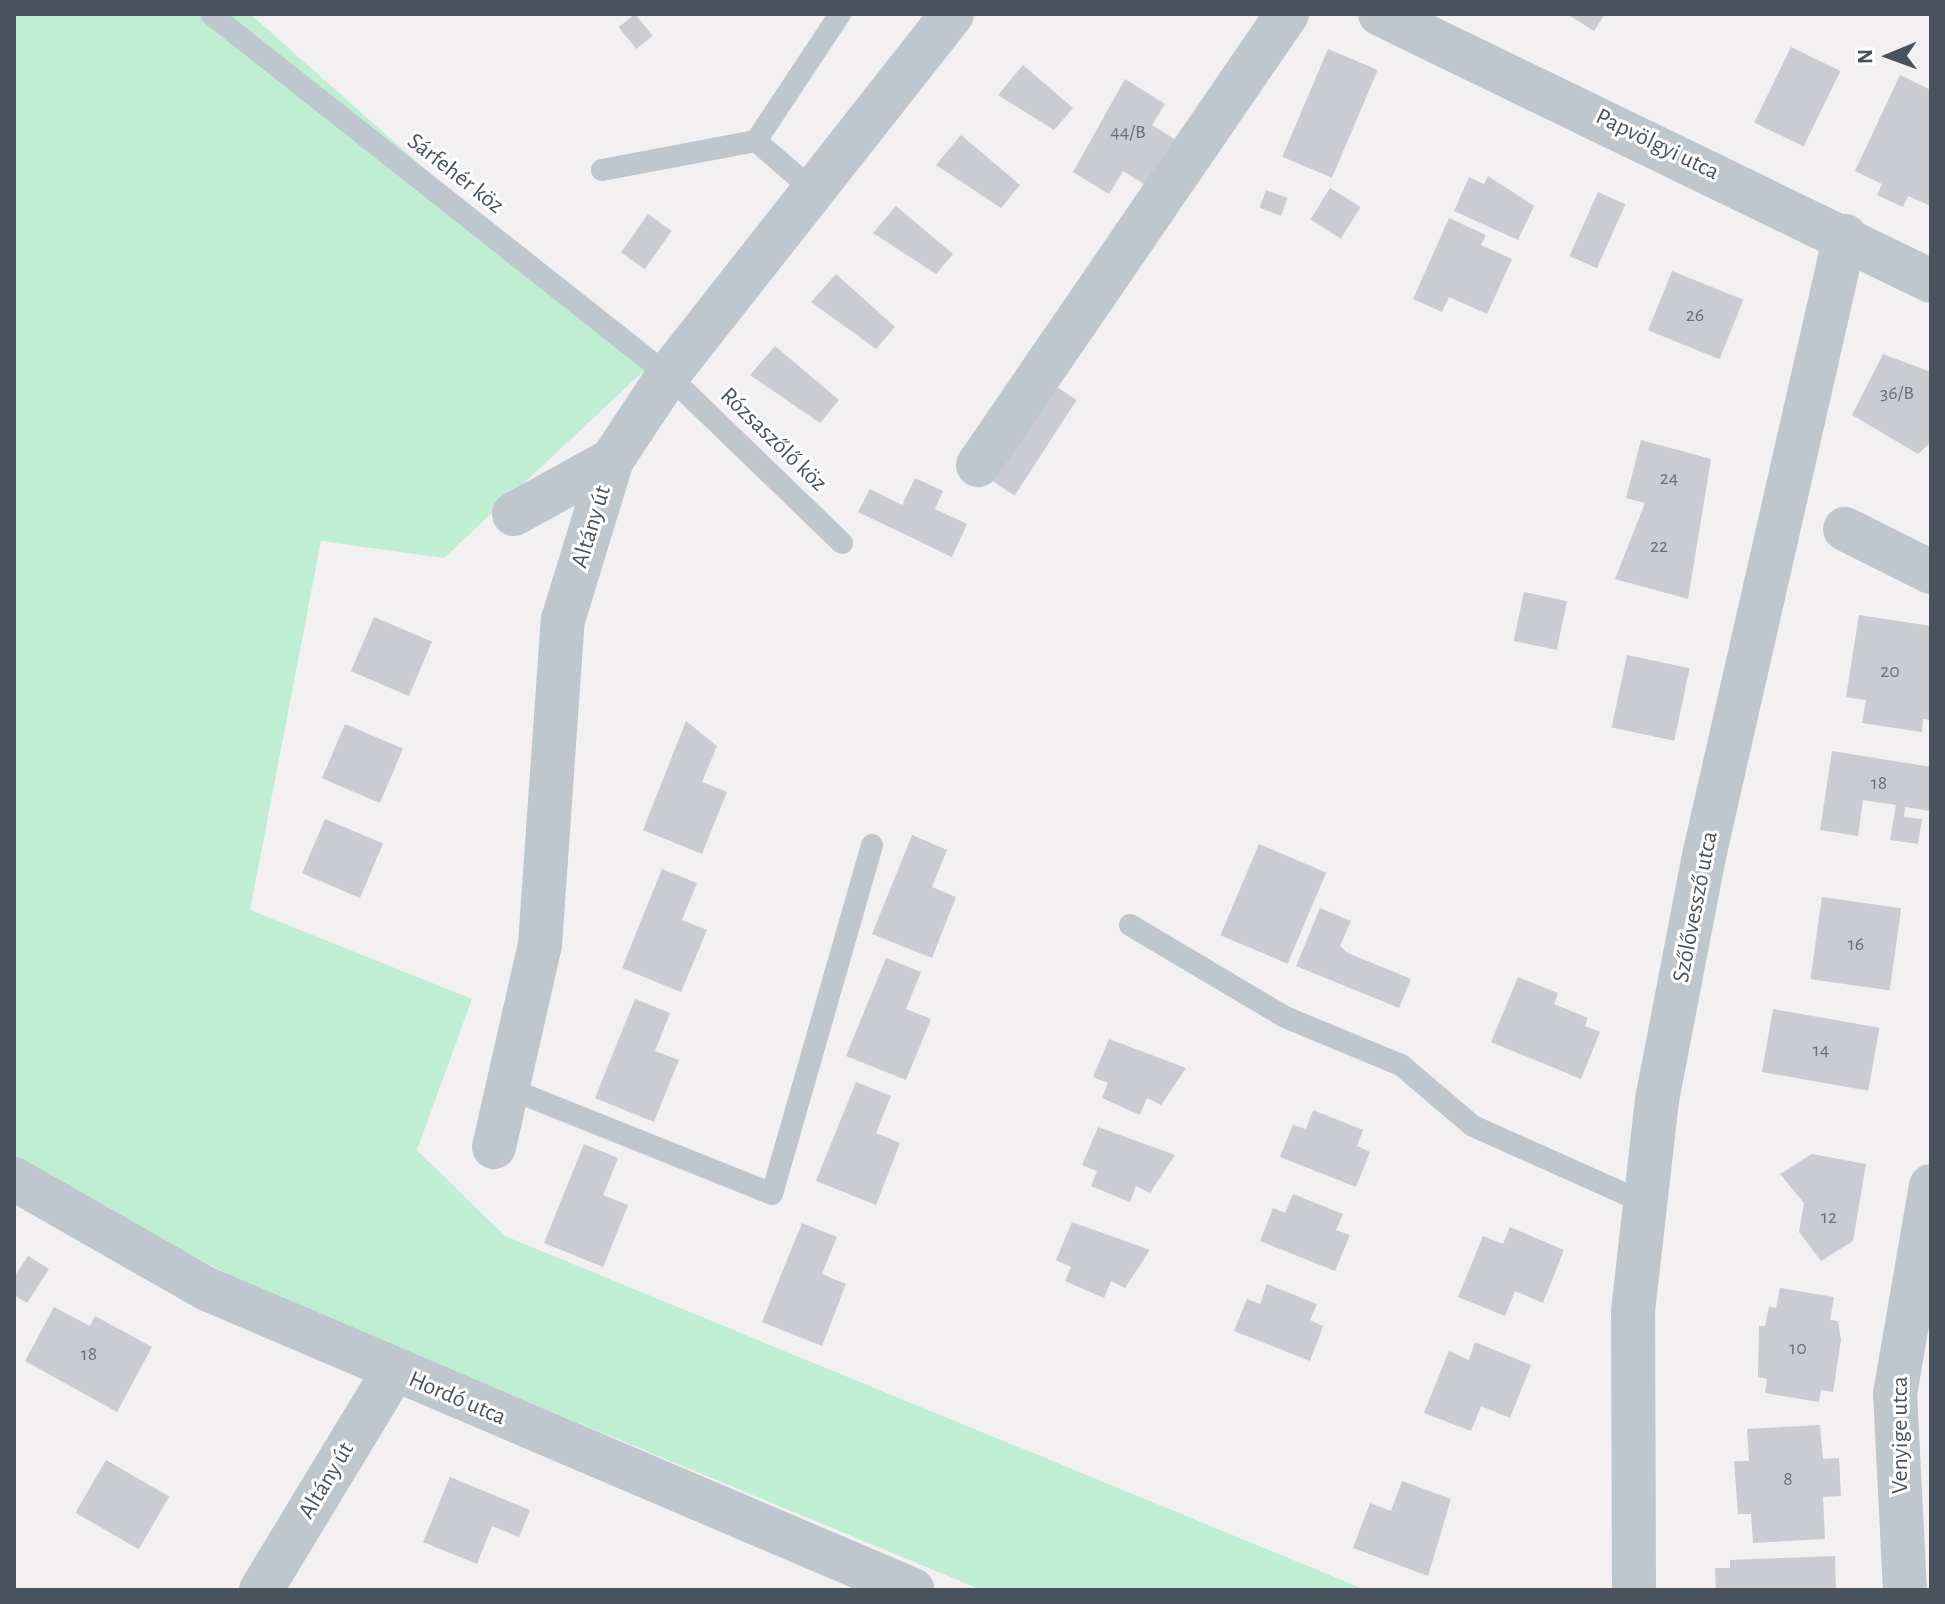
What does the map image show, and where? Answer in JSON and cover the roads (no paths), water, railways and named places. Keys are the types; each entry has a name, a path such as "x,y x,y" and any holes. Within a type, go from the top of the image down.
{"street":[{"name":"Altány út","path":"494,1147 510,1089 540,945 563,620 612,460 668,375 952,14"},
{"path":"978,465 1287,14"},
{"name":"Papvölgyi utca","path":"1380,14 1458,33 1931,281"},
{"name":"Szőlővessző utca","path":"1634,1590 1633,1311 1645,1203 1704,856 1845,236"},
{"path":"514,514 612,460"},
{"path":"1845,529 1931,572"},
{"name":"Hordó utca","path":"14,1179 207,1289 393,1372 913,1590"},
{"name":"Venyige utca","path":"1905,1590 1895,1394 1931,1186"},
{"name":"Altány út","path":"261,1590 393,1372"}],"lane":[{"name":"Sárfehér köz","path":"211,14 668,375"},
{"path":"602,170 756,141 840,14"},
{"path":"756,141 813,190"},
{"name":"Rózsaszőlő köz","path":"668,375 842,543"},
{"path":"510,1089 772,1194 872,845"},
{"path":"1130,925 1285,1017 1401,1065 1473,1126 1645,1203"}]}
